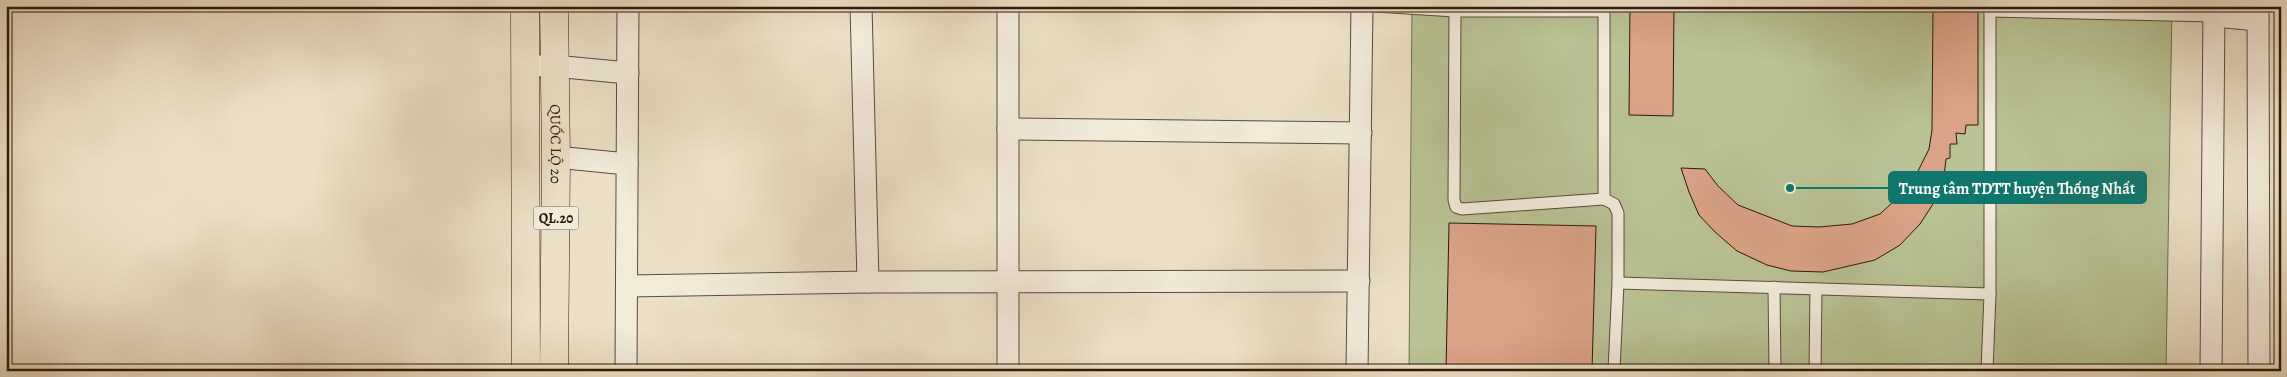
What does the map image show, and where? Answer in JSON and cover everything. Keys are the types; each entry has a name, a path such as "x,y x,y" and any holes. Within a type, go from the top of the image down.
{"highway":[{"name":"QUỐC LỘ 20","path":"525,6 526,371"},
{"name":"QUỐC LỘ 20","path":"554,6 556,156 554,371"}],"street":[{"path":"626,371 628,6"},
{"path":"861,6 868,282"},
{"path":"1008,6 1008,371"},
{"path":"1357,371 1362,6"},
{"path":"2211,371 2214,11 2258,13 2259,371"},
{"path":"525,66 554,66 628,73"},
{"path":"1008,129 1361,133"},
{"path":"556,156 628,164"},
{"path":"627,286 868,282 1008,283 1358,280"}],"lane":[{"path":"1375,6 1604,9 1604,198"},
{"path":"1455,8 1454,200 1456,207 1462,209 1604,198 1614,204 1618,213 1618,283 1614,371"},
{"path":"1987,371 1990,294 1990,9 2214,11"},
{"path":"1618,283 1990,294"},
{"path":"1774,288 1775,371"},
{"path":"1815,371 1816,289"}],"green space":[{"path":"1412,6 2172,6 2166,371 1409,371"}],"building":[{"path":"1630,6 1674,6 1673,116 1629,115"},
{"path":"1933,6 1978,6 1978,125 1966,125 1965,134 1956,133 1957,144 1950,144 1950,158 1946,159 1943,185 1935,201 1920,224 1900,245 1875,260 1823,272 1791,271 1767,265 1737,251 1715,232 1699,215 1681,168 1705,169 1718,186 1738,205 1792,226 1819,227 1852,224 1880,214 1895,200 1917,173 1929,149 1932,130"},
{"path":"1449,223 1596,226 1592,371 1446,371"}],"place":[{"name":"Trung tâm TDTT huyện Thống Nhất","path":"1790,188"}]}
